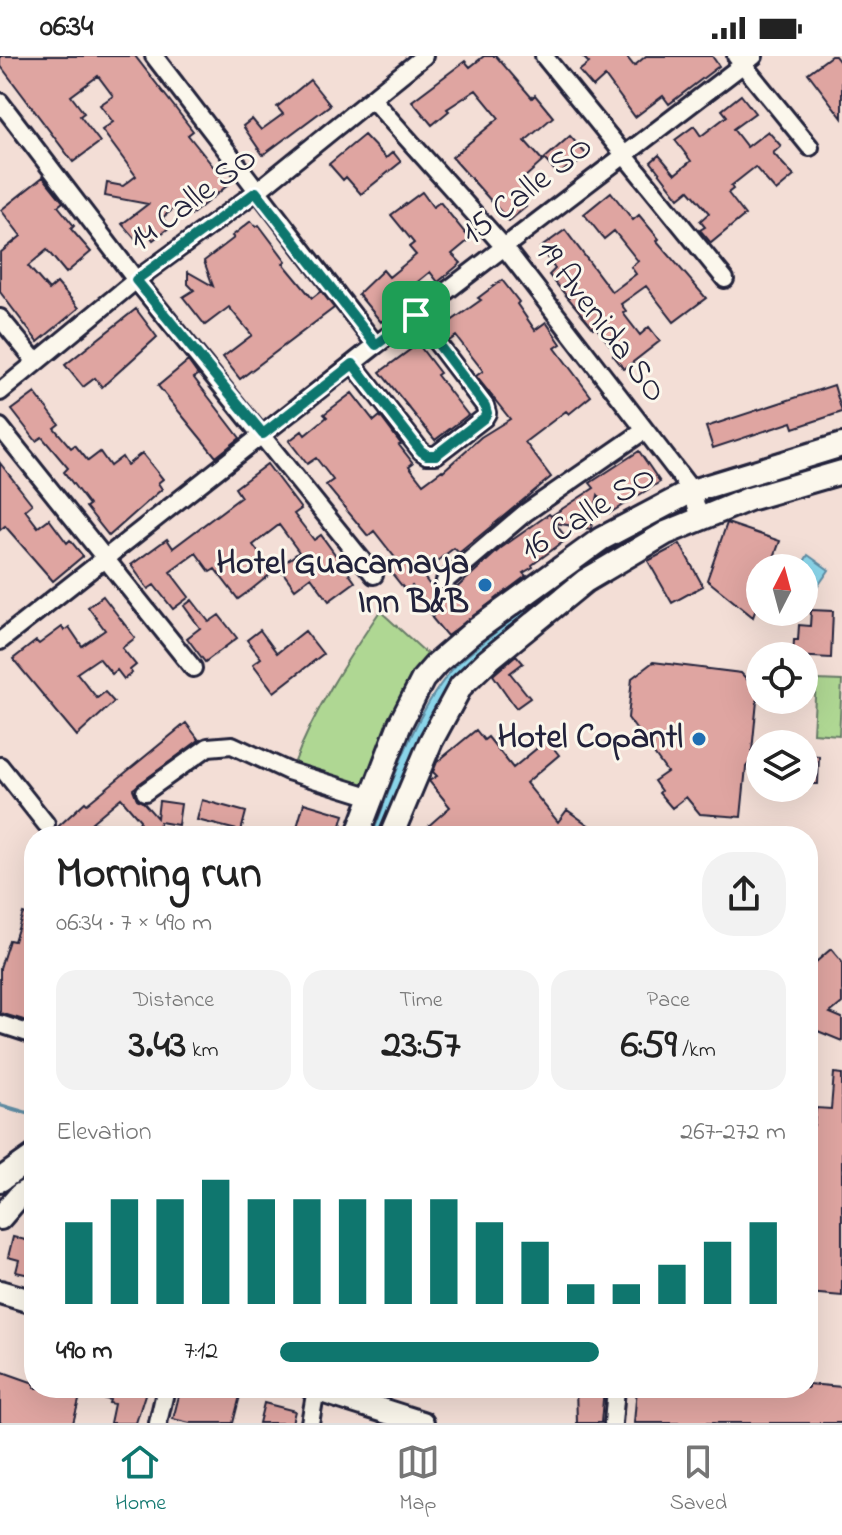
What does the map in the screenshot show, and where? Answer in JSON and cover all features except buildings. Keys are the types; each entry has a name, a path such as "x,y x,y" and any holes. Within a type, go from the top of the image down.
{"street":[{"path":"154,56 376,345"},
{"name":"14 Calle SO","path":"0,392 136,280 256,192 424,56"},
{"path":"544,56 725,279"},
{"path":"744,59 810,147"},
{"name":"15 Calle SO","path":"0,641 376,345 624,156 744,59"},
{"name":"19 Avenida SO","path":"372,99 505,248 692,493 700,518"},
{"path":"0,102 136,280 374,575"},
{"path":"353,364 427,455 436,455 484,418 487,413 485,406 416,315"},
{"path":"0,318 36,362"},
{"path":"0,427 193,668"},
{"path":"445,581 525,513 645,430"},
{"name":"16 Calle SO","path":"393,826 416,733 423,679 473,632 601,539 692,493 842,445"},
{"name":"16 Calle SO","path":"361,826 372,797 416,733 487,661 585,581 666,533 700,518 749,499 842,472"},
{"path":"145,792 208,747 232,745 288,771 372,797"},
{"path":"0,766 46,824"},
{"path":"0,1024 24,1032"},
{"path":"0,1180 24,1163"},
{"path":"0,1218 17,1193"},
{"path":"0,1292 24,1299"},
{"path":"158,1423 164,1398"},
{"path":"310,1423 313,1398"},
{"path":"343,1398 422,1423"},
{"path":"613,1423 615,1398"}],"green space":[{"path":"380,611 437,663 378,790 294,764 322,704"},
{"path":"818,680 842,681 839,735 818,733 818,730 813,730 814,714 818,714"}],"water":[{"path":"842,453 842,463 708,506 464,670 386,826 376,826 417,724 442,682 457,664 595,551 703,498"},
{"path":"818,562 829,570 818,586"}],"waterway":[{"path":"0,1105 24,1112"}],"place":[{"name":"Hotel Guacamaya Inn B&B","path":"485,585"},
{"name":"Hotel Copantl","path":"699,739"}],"route":[{"path":"256,192 376,345 416,315 485,406 487,413 436,455 421,451 353,364 263,434 136,280 256,192"}]}
